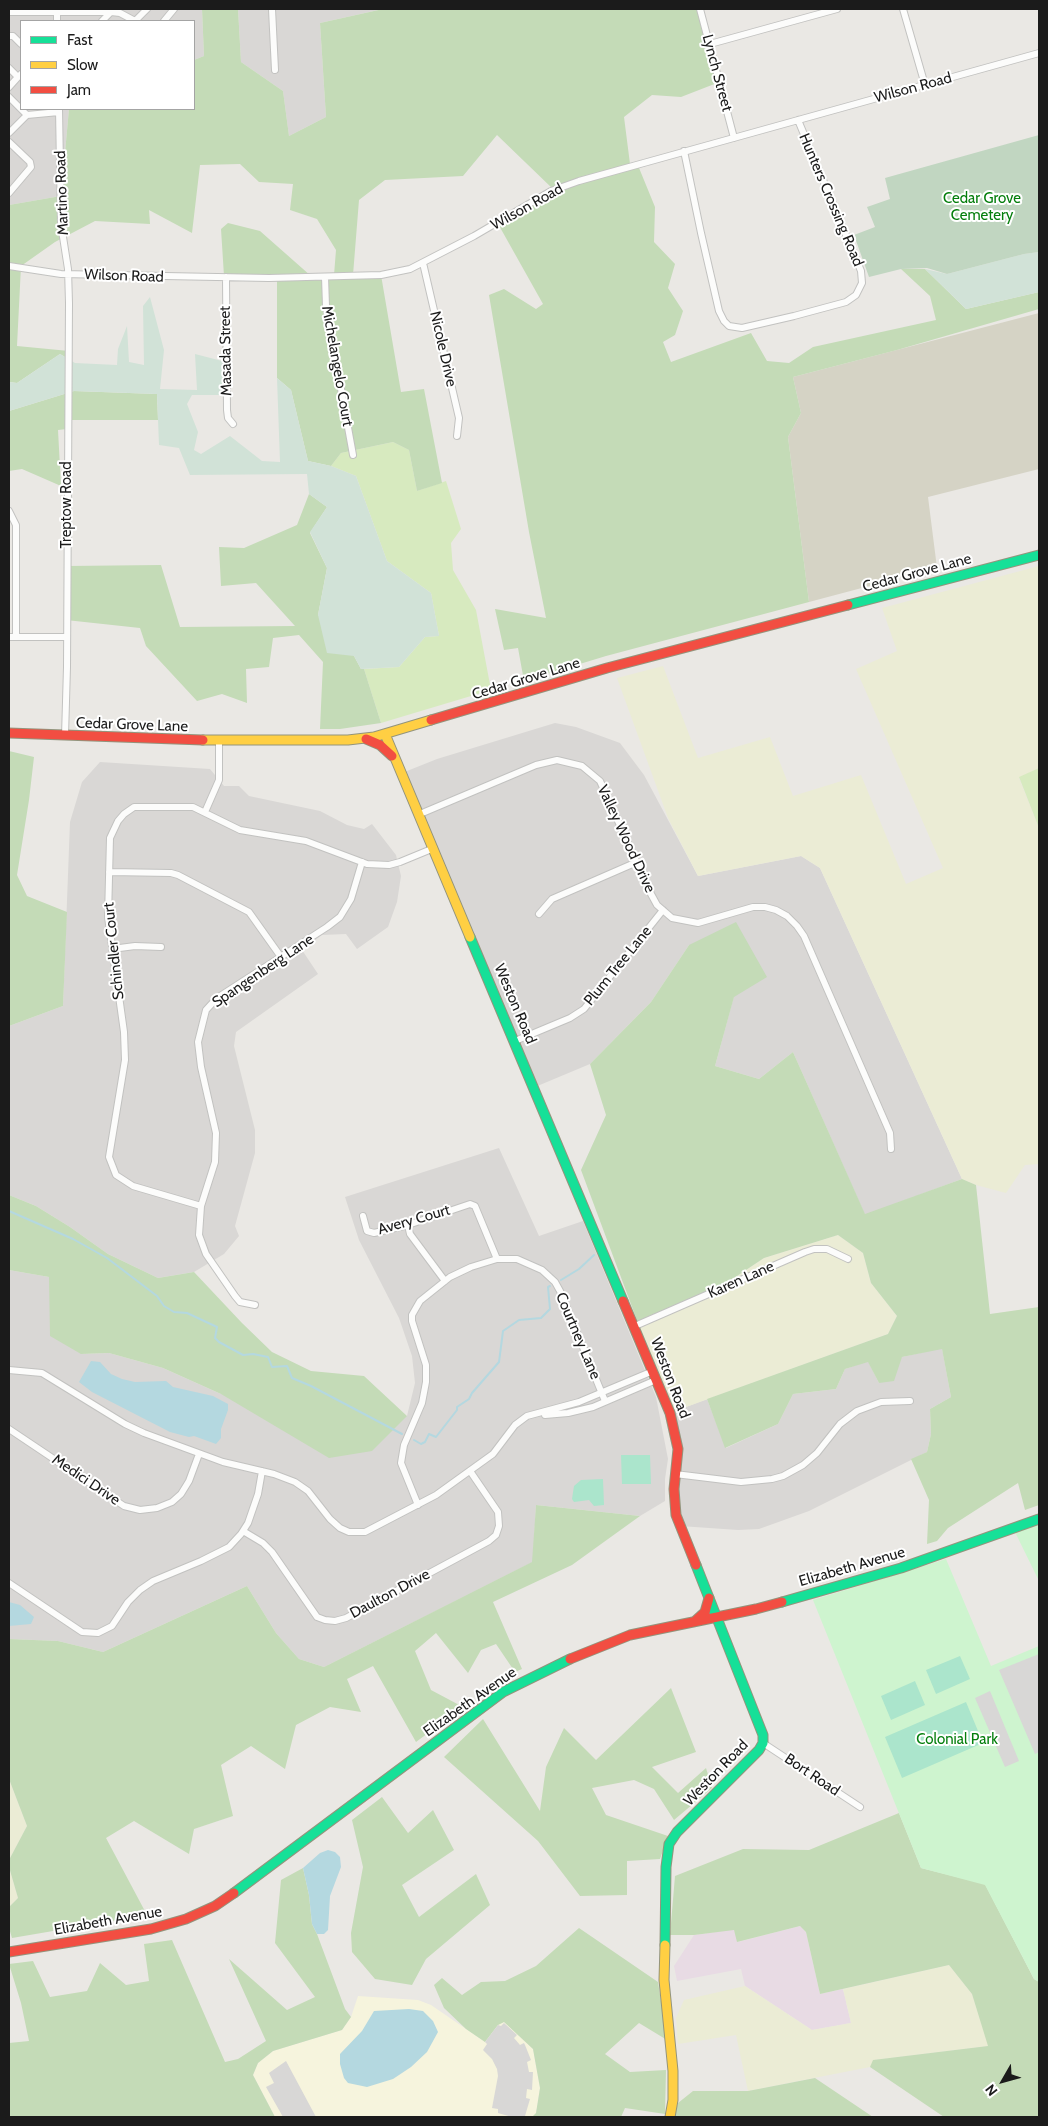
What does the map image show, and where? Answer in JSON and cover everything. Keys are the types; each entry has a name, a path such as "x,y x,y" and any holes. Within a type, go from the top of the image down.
{"street":[{"path":"136,20 147,9"},
{"path":"165,20 174,9"},
{"path":"272,9 275,70"},
{"name":"Lynch Street","path":"700,9 734,138"},
{"path":"710,44 838,9"},
{"path":"903,9 925,84"},
{"path":"9,12 111,12 120,13 133,20"},
{"path":"103,20 111,12"},
{"path":"9,36 13,36 20,43"},
{"name":"Wilson Road","path":"9,266 68,274 226,277 381,275 410,269 423,263 551,191 579,180 1039,53"},
{"path":"9,68 20,76 9,87"},
{"path":"9,97 20,108"},
{"path":"22,110 27,115"},
{"path":"9,133 27,115 59,110"},
{"name":"Martino Road","path":"59,110 61,224 68,274"},
{"name":"Hunters Crossing Road","path":"684,151 719,311 729,326 742,328 846,302 856,295 862,283 861,271 798,120"},
{"path":"9,142 30,162 31,167 9,193"},
{"name":"Nicole Drive","path":"423,263 459,418 456,436"},
{"name":"Treptow Road","path":"65,736 68,274"},
{"name":"Masada Street","path":"226,277 227,410 228,418 233,424"},
{"name":"Michelangelo Court","path":"325,277 326,306 352,455"},
{"path":"9,511 16,525 12,637 67,637"},
{"name":"Cedar Grove Lane","path":"9,733 219,741 348,740 385,734 607,668 1039,555"},
{"name":"Weston Road","path":"385,734 655,1375 675,1429 678,1449 674,1498 676,1515 763,1735 763,1743 736,1774 677,1832 669,1844 666,1867 664,1980 673,2071 673,2100 670,2117"},
{"path":"361,738 380,745 397,761"},
{"path":"205,812 219,780 219,741"},
{"name":"Valley Wood Drive","path":"420,814 536,765 557,760 568,761 582,766 600,781 651,894 663,910 672,918 698,923 753,907 765,907 788,916 797,926 804,936 890,1133 891,1149"},
{"name":"Schindler Court","path":"201,1206 133,1186 116,1175 110,1162 109,1148 124,1075 125,1060 124,1032 108,917 110,838 118,821 134,807 186,806 205,812 240,830 306,841 362,862 389,865 434,848"},
{"name":"Spangenberg Lane","path":"255,1305 240,1302 206,1254 199,1235 201,1206 215,1162 216,1133 201,1066 198,1042 206,1010 217,998 340,917 351,899 362,862"},
{"path":"539,914 552,898 637,862"},
{"path":"109,872 178,874 249,912 281,957"},
{"name":"Plum Tree Lane","path":"515,1041 570,1018 584,1009 663,910"},
{"path":"112,949 135,946 161,947"},
{"name":"Avery Court","path":"363,1216 367,1232 374,1233 408,1225 470,1204 475,1206 497,1259"},
{"path":"408,1225 410,1234 445,1281"},
{"name":"Karen Lane","path":"635,1326 814,1249 827,1249 848,1259"},
{"name":"Courtney Lane","path":"418,1505 400,1463 404,1445 422,1403 426,1382 426,1366 412,1321 412,1315 420,1301 445,1281 471,1267 497,1259 517,1258 542,1270 555,1282 605,1401"},
{"path":"9,1370 42,1373 125,1424 199,1454 296,1482 308,1491 330,1519 340,1528 349,1532 365,1532 436,1495 493,1454 515,1425 527,1416 573,1404 602,1392 655,1375"},
{"path":"527,1416 580,1411 605,1401 655,1375"},
{"path":"676,1474 753,1482 783,1476 810,1459 833,1431 857,1411 881,1402 910,1401"},
{"name":"Medici Drive","path":"9,1429 124,1506 140,1510 157,1508 172,1502 181,1494 189,1481 199,1454"},
{"path":"9,1584 82,1632 98,1633 112,1626 128,1602 153,1581 229,1547 243,1531 252,1511 262,1471"},
{"name":"Daulton Drive","path":"243,1531 263,1543 272,1552 317,1616 325,1620 335,1621 346,1618 490,1541 496,1535 499,1526 498,1512 470,1471"},
{"name":"Elizabeth Avenue","path":"9,1952 150,1930 207,1910 242,1888 491,1700 516,1684 616,1639 716,1618 901,1568 1039,1519"},
{"path":"694,1622 705,1612 709,1597"},
{"name":"Bort Road","path":"763,1743 860,1807"}],"shaded area":[{"path":"9,9 202,9 204,56 195,60 195,20 20,20 20,110 69,110 61,196 9,205"},
{"path":"238,9 383,9 320,23 326,117 289,136 283,91 241,62"},
{"path":"1039,313 1039,469 928,497 937,568 809,602 788,437 801,413 793,377"},
{"path":"555,723 576,727 620,743 644,775 698,876 801,856 820,868 962,1179 865,1215 793,1052 759,1079 715,1066 734,996 689,945 651,1002 590,1064 535,1087 402,773 437,759"},
{"path":"100,762 210,769 224,786 239,786 249,796 320,811 347,825 364,829 372,824 396,855 401,876 397,902 388,927 357,949 346,934 322,935 302,950 318,974 236,1032 234,1046 255,1130 255,1153 235,1226 239,1236 224,1254 194,1272 158,1278 108,1254 36,1206 9,1195 9,1026 63,1006 70,822 82,782"},
{"path":"499,1148 539,1236 583,1221 656,1397 668,1459 665,1479 665,1501 640,1516 536,1505 533,1562 324,1667 299,1659 276,1633 247,1586 103,1652 58,1641 9,1639 9,1270 49,1277 82,1354 109,1353 163,1368 221,1394 407,1416 415,1383 412,1356 399,1318 359,1240 345,1197"},
{"path":"942,1348 951,1397 930,1409 931,1434 927,1452 809,1511 759,1529 738,1530 680,1526 677,1463 670,1413 707,1399 726,1448 778,1424 793,1394 836,1389 845,1369 868,1361 879,1383 902,1357"},
{"path":"1039,1654 1039,1752 1035,1754 999,1670"},
{"path":"990,1691 1019,1761 1005,1767 975,1698"},
{"path":"800,1926 806,1932 820,1994 843,1989 851,2023 812,2030 745,1986 741,1969 677,1981 674,1966 694,1935 734,1929 738,1942"},
{"path":"358,1996 418,2000 431,2005 485,2042 498,2025 504,2022 533,2049 540,2088 536,2114 532,2117 275,2117 253,2075 258,2063 273,2051 342,2030 351,2017"},
{"path":"504,2023 517,2035 514,2038 520,2045 524,2043 531,2060 527,2062 529,2072 533,2072 532,2090 527,2089 526,2098 530,2099 525,2116 512,2117 498,2113 498,2109 492,2108 498,2076 497,2069 492,2059 483,2050 487,2044 485,2042 498,2025 501,2026"},
{"path":"286,2061 316,2117 283,2117 266,2087 274,2083 269,2073"}],"green space":[{"path":"202,9 238,9 241,62 283,91 289,136 326,117 320,23 383,9 698,9 717,83 681,97 652,95 624,117 630,164 637,163 655,207 654,242 675,264 668,288 683,311 675,335 663,342 671,362 751,333 767,361 789,363 813,347 936,320 930,296 901,269 925,269 966,309 1039,292 1039,309 897,350 793,377 801,413 788,437 809,602 606,656 524,681 518,648 504,650 495,609 546,618 529,532 489,295 504,289 536,309 543,304 497,222 554,190 497,135 463,176 385,180 359,200 353,275 381,275 401,392 424,389 442,483 417,491 409,450 393,442 341,453 331,466 308,461 291,390 277,378 277,276 224,276 221,229 228,223 260,231 311,276 334,275 336,250 317,219 290,210 293,184 259,182 240,164 200,165 192,233 149,210 150,224 95,221 55,242 21,266 17,346 69,351 70,360 60,354 17,383 9,382 9,205 61,196 69,110 195,110 195,60 204,56"},
{"name":"Cedar Grove Cemetery","path":"1039,135 1039,252 1024,254 947,274 927,268 901,269 869,277 854,235 875,227 867,207 890,199 885,178"},
{"path":"1039,252 1039,292 966,309 925,269 947,274 1024,254"},
{"path":"150,297 164,350 160,389 197,390 195,354 226,362 225,395 192,395 187,404 198,432 194,450 201,454 230,436 262,461 280,462 277,378 291,390 308,461 331,466 356,476 387,561 431,593 439,636 425,637 399,667 361,669 354,656 327,653 318,615 327,568 310,532 327,507 309,494 307,474 190,475 179,448 159,445 157,394 74,391 9,411 9,382 17,383 60,354 75,363 117,365 118,349 127,326 129,362 144,365 143,306"},
{"path":"74,391 157,394 158,420 67,420 67,429 58,430 61,486 22,469 9,471 9,411"},
{"path":"393,442 409,450 417,491 446,481 461,529 451,543 453,570 476,610 491,690 381,723 364,669 399,667 425,637 439,636 431,593 387,561 356,476 331,466 341,453"},
{"path":"309,494 327,507 310,533 327,568 318,615 354,656 361,669 364,669 381,723 340,729 320,729 323,662 299,635 273,638 269,667 246,669 247,703 222,694 197,701 146,646 140,628 66,620 67,566 161,565 180,627 295,626 256,583 221,586 219,547 244,548 297,525"},
{"path":"1039,566 1039,768 1019,778 1039,828 1039,1164 1025,1165 1006,1193 962,1179 820,868 801,856 698,876 668,818 617,678 663,666 698,758 770,737 793,796 861,775 906,884 943,868 856,669 897,651 882,608"},
{"path":"9,751 34,757 17,875 27,896 67,912 63,1006 9,1026"},
{"path":"1039,768 1039,828 1019,777"},
{"path":"736,922 767,977 734,997 715,1066 759,1079 793,1052 865,1214 962,1179 976,1185 990,1314 1039,1307 1039,1505 1025,1510 1018,1483 948,1528 937,1541 927,1544 929,1500 911,1459 927,1452 931,1434 930,1409 951,1397 942,1349 902,1357 894,1381 879,1383 868,1362 845,1369 836,1389 793,1394 778,1424 725,1448 707,1399 888,1334 897,1316 871,1283 863,1253 838,1235 764,1258 731,1280 638,1323 581,1170 606,1115 590,1064 651,1002 689,945"},
{"path":"9,1195 36,1206 108,1254 158,1278 194,1272 272,1352 311,1371 364,1376 407,1416 372,1451 329,1458 221,1394 163,1368 109,1353 81,1354 50,1336 49,1277 9,1270"},
{"path":"838,1235 863,1253 871,1283 897,1316 888,1334 675,1411 638,1323 731,1280 764,1258"},
{"path":"621,1455 650,1455 651,1484 622,1484"},
{"path":"603,1479 604,1505 594,1506 589,1500 574,1502 572,1499 574,1486 581,1480"},
{"path":"536,1505 640,1516 572,1565 493,1602 522,1669 515,1672 496,1644 481,1650 468,1673 436,1633 415,1651 431,1690 463,1707 416,1742 373,1666 347,1679 361,1712 330,1707 296,1725 285,1769 251,1746 221,1765 233,1816 194,1829 189,1854 134,1821 106,1838 147,1915 12,1938 9,1928 9,1907 18,1898 9,1867 9,1860 27,1826 9,1779 9,1639 58,1641 103,1652 247,1586 276,1633 299,1659 324,1667 532,1562"},
{"path":"1039,1523 1039,1581 1015,1532"},
{"name":"Colonial Park","path":"946,1559 991,1666 1039,1646 1039,1982 1034,1979 985,1885 921,1868 813,1600"},
{"path":"960,1656 970,1679 936,1694 926,1670"},
{"path":"915,1681 925,1705 891,1720 881,1696"},
{"path":"671,1688 696,1752 652,1767 678,1793 706,1768 712,1788 674,1820 654,1789 634,1780 592,1788 606,1815 668,1836 660,1859 627,1861 627,1895 580,1896 538,1841 444,1757 483,1719 540,1811 546,1767 564,1728 596,1760"},
{"path":"966,1702 983,1743 902,1778 885,1737"},
{"path":"9,1779 27,1826 9,1860"},
{"path":"382,1797 408,1833 433,1810 454,1850 402,1885 419,1917 476,1874 490,1905 426,1959 412,1985 375,1979 352,1952 351,1933 363,1867 352,1820"},
{"path":"899,1813 921,1868 985,1884 1034,1979 1039,1982 1039,2117 944,2117 870,2067 873,2060 988,2046 972,1994 949,1965 820,1994 806,1932 800,1926 737,1942 734,1930 694,1935 670,1935 675,1876 743,1849 809,1850"},
{"path":"9,1867 18,1898 9,1907"},
{"path":"303,1868 309,1895 312,1924 345,2009 351,2017 342,2030 273,2051 258,2063 253,2075 275,2117 9,2117 9,2043 29,2041 21,2003 9,1964 33,1961 50,1997 87,1991 100,1963 126,1985 149,1981 144,1944 172,1940 225,2062 238,2059 266,2041 229,1959 287,2010 315,1997 275,1943 281,1880"},
{"path":"579,1928 658,1982 667,2040 639,2023 605,2054 630,2072 666,2070 665,2114 625,2108 621,2117 532,2117 536,2113 540,2088 533,2049 504,2022 498,2025 485,2042 466,2029 444,2008 434,1985 442,1978 462,1995 481,1982 505,1981 536,1966"},
{"path":"949,1965 972,1994 989,2046 874,2060 870,2067 748,2091 736,2035 678,2044 676,2018 684,2000 745,1986 812,2030 851,2023 843,1989"},
{"path":"815,2078 873,2117 674,2117 678,2103 693,2091 748,2091"}],"water":[{"path":"91,1361 100,1362 111,1374 122,1379 135,1382 166,1381 173,1387 213,1396 228,1404 228,1410 221,1429 221,1438 216,1444 194,1436 189,1437 170,1432 92,1392 79,1382"},
{"path":"9,1602 20,1605 34,1617 31,1624 9,1626"},
{"path":"328,1850 335,1852 340,1857 341,1867 330,1896 328,1930 324,1934 317,1934 312,1924 309,1895 303,1868 320,1853"},
{"path":"409,2009 423,2011 433,2021 438,2032 427,2052 411,2067 393,2079 367,2087 348,2083 344,2078 340,2064 340,2054 362,2031 374,2011"}],"waterway":[{"path":"9,1211 73,1239 107,1258 157,1296 164,1306 174,1312 187,1313 217,1327 215,1338 219,1342 243,1355 253,1354 268,1357 272,1367 287,1366 292,1378 402,1434"},
{"path":"561,1280 579,1269 594,1255"},
{"path":"414,1440 421,1444 425,1442 429,1434 436,1437 457,1410 457,1407 469,1399 499,1362 503,1331 519,1320 541,1318 550,1309 548,1287 550,1286"}],"traffic: fast":[{"path":"848,605 1039,555"},
{"path":"470,937 623,1301"},
{"path":"782,1602 901,1568 1039,1519"},
{"path":"665,1945 666,1867 669,1844 677,1832 759,1750 763,1743 763,1735 696,1565"},
{"path":"234,1893 503,1692 570,1659"}],"traffic: slow":[{"path":"203,740 348,740 374,737 431,720"},
{"path":"385,734 470,937"},
{"path":"665,1945 664,1980 673,2071 673,2100 670,2117"}],"traffic: jam":[{"path":"431,720 607,668 848,605"},
{"path":"9,733 203,740"},
{"path":"366,739 380,745 392,756"},
{"path":"623,1301 670,1413 678,1449 674,1489 676,1515 696,1565"},
{"path":"694,1622 705,1612 709,1598"},
{"path":"570,1659 630,1635 782,1602"},
{"path":"9,1952 151,1929 186,1919 215,1906 234,1893"}]}
